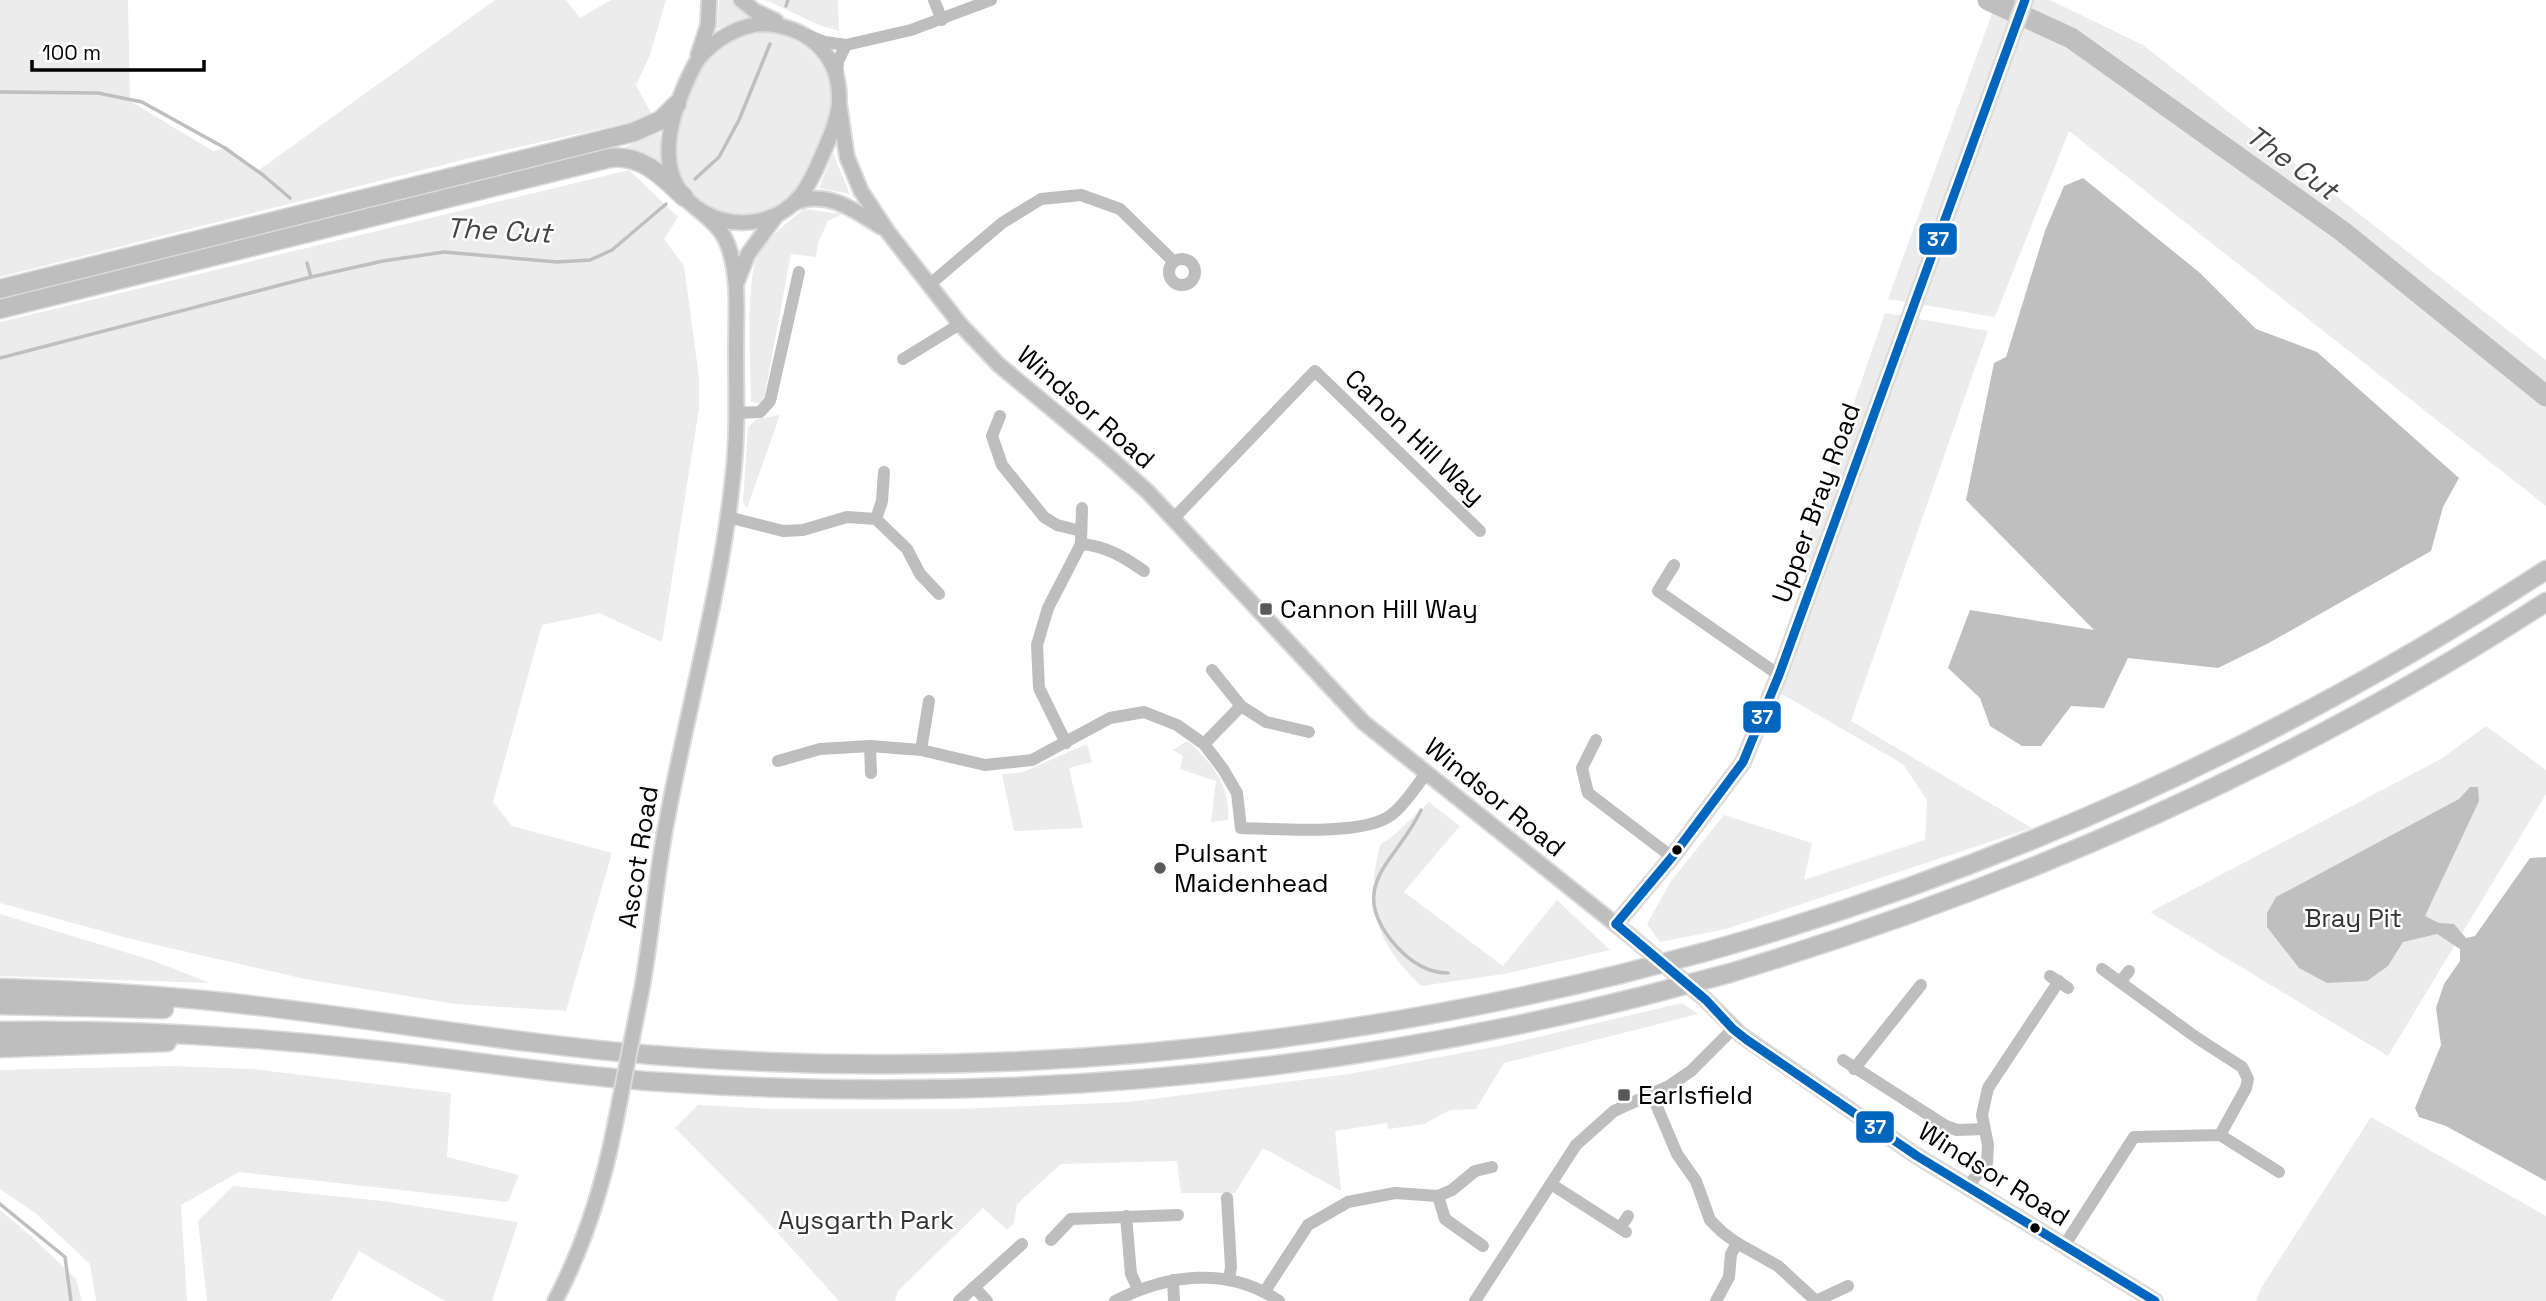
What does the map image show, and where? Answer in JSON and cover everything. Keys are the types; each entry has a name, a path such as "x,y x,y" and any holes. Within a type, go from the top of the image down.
{"highway":[{"path":"0,289 634,132 661,120 677,104"},
{"path":"0,309 610,158 624,157 642,162 686,199"},
{"path":"0,988 211,1001 426,1030 604,1050 757,1061 895,1064 1047,1060 1175,1050 1338,1030 1465,1009 1620,974 1815,919 1926,881 2037,838 2241,746 2417,651 2546,570"},
{"path":"0,1031 127,1031 227,1037 350,1047 658,1082 806,1089 962,1090 1131,1081 1262,1068 1449,1039 1581,1012 1730,973 1932,907 2023,873 2152,818 2296,748 2369,709 2546,603"},
{"path":"0,1005 178,1009 426,1030"},
{"path":"0,1048 153,1044 227,1037"}],"main road":[{"path":"709,0 707,32 677,104 670,126 668,148 675,180 686,199 711,215 732,221 753,222 777,215 794,203 813,176 834,126 839,103 834,69 822,50 797,30 762,15 741,0"},
{"name":"Upper Bray Road","path":"1616,925 1672,857 1742,762 1779,675 2025,0"},
{"path":"694,66 710,47 738,29 758,24 797,30"},
{"name":"Windsor Road","path":"839,103 844,142 852,170 866,200 960,324 999,365 1121,467 1174,518 1336,696 1363,722 1616,925 1706,1000 1733,1029 1887,1136 2155,1301"},
{"name":"Windsor Road","path":"794,203 818,198 834,200 855,210 888,232"},
{"name":"Ascot Road","path":"555,1301 589,1222 615,1125 642,988 667,821 695,693 728,517 737,413 736,286 731,255 724,237 686,199"},
{"name":"Ascot Road","path":"736,286 748,254 777,215"}],"street":[{"path":"934,0 942,20"},
{"path":"797,30 825,42 846,45 942,20 991,0"},
{"path":"837,80 838,61 846,45"},
{"path":"929,285 1002,223 1041,199 1081,195 1120,209 1174,261"},
{"path":"737,413 760,412 770,401 799,272"},
{"path":"903,359 960,324"},
{"name":"Canon Hill Way","path":"1174,518 1315,371 1480,531"},
{"path":"1000,416 992,436 1009,483 1044,517 1081,538 1100,545 1125,565 1144,571"},
{"path":"876,519 884,471"},
{"path":"1066,743 1040,688 1037,645 1048,608 1081,538 1082,508"},
{"path":"728,517 783,531 803,530 847,517 876,519 907,549 917,578 939,594"},
{"path":"1674,565 1658,591 1779,675"},
{"path":"1212,670 1241,706 1266,722 1309,732"},
{"path":"921,750 929,701"},
{"path":"1203,744 1241,706"},
{"path":"778,761 790,751 870,746 921,750 985,765 1032,760 1110,718 1144,712 1177,725 1203,744 1223,769 1237,793 1241,828 1312,830 1357,827 1390,817 1426,774"},
{"path":"1597,740 1582,768 1588,793 1672,857"},
{"path":"870,746 871,773"},
{"path":"2102,969 2242,1067 2248,1079 2246,1088 2220,1135"},
{"path":"2120,982 2129,971"},
{"path":"1967,1187 1987,1163 1989,1145 1982,1115 1989,1088 2059,982"},
{"path":"1854,1069 1907,994 1921,985"},
{"path":"1481,1299 1576,1145 1614,1111 1652,1095 1691,1071 1733,1029"},
{"path":"1843,1060 1946,1126 1957,1130 1984,1129"},
{"path":"1652,1095 1677,1154 1696,1181 1710,1220 1737,1244 1778,1266 1816,1301 1848,1286"},
{"path":"2064,1246 2134,1137 2220,1135 2279,1172"},
{"path":"1265,1291 1308,1225 1348,1202 1395,1194 1438,1196 1452,1190 1475,1171 1492,1167"},
{"path":"1551,1184 1623,1230 1628,1216"},
{"path":"1438,1196 1445,1219 1483,1246"},
{"path":"1227,1198 1231,1266 1229,1279"},
{"path":"1126,1216 1131,1274 1138,1289"},
{"path":"1051,1240 1071,1220 1178,1216"},
{"path":"959,1301 1022,1244"},
{"path":"1716,1301 1729,1277 1731,1254 1737,1244"},
{"path":"1115,1301 1138,1289 1173,1280 1215,1276 1265,1291 1279,1301"},
{"path":"1173,1280 1174,1301"},
{"path":"974,1287 987,1301"}],"green space":[{"path":"0,0 128,0 130,101 213,151 225,148 259,170 495,0 566,0 580,18 611,0 666,0 650,55 636,85 653,117 470,158 0,277"},
{"path":"719,0 733,0 751,16 717,29"},
{"path":"766,0 838,0 839,31 819,25"},
{"path":"1997,0 2050,0 2143,45 2546,360 2546,506 2069,131 1995,317 1888,299"},
{"path":"758,32 789,38 813,54 828,79 830,110 809,162 789,196 769,210 742,215 717,210 687,187 676,164 674,144 683,113 708,59 727,41 740,35"},
{"path":"660,131 660,165 644,153 625,147"},
{"path":"833,153 850,194 819,188"},
{"path":"629,170 678,217 664,239 684,266 699,377 699,409 662,642 599,613 542,625 493,802 512,826 612,853 566,1011 455,1004 305,979 135,940 0,903 0,322"},
{"path":"804,209 842,214 828,221 818,243 816,257 791,254 763,404 751,402 750,300 755,263 769,239"},
{"path":"1885,313 1988,331 1851,721 2032,828 1726,929 1660,942 1647,924 1671,881 1724,815 1812,843 1804,880 1925,840 1927,800 1903,764 1780,693 1824,573 1802,552"},
{"path":"780,415 747,508 743,502 748,427 757,419"},
{"name":"Bray Pit","path":"2486,726 2546,770 2546,794 2388,1056 2150,912 2441,759"},
{"path":"1187,741 1212,766 1218,776 1226,796 1228,820 1211,822 1216,781 1180,769 1183,756 1173,750"},
{"path":"1087,744 1092,762 1069,768 1083,828 1014,831 1002,774 1023,772"},
{"path":"1429,802 1460,826 1404,892 1503,966 1557,900 1610,950 1504,974 1421,986 1405,970 1384,938 1374,905 1374,887 1380,845"},
{"path":"0,914 151,960 210,983 0,976"},
{"name":"Aysgarth Park","path":"1682,1003 1698,1014 1504,1063 1476,1109 1450,1110 1424,1124 1388,1129 1387,1123 1335,1131 1341,1191 1263,1148 1235,1193 1181,1193 1177,1161 1061,1164 1017,1204 1014,1223 1007,1230 983,1208 898,1291 895,1301 839,1301 765,1219 675,1128 698,1105 771,1109 955,1109 1128,1102 1349,1074 1504,1045"},
{"path":"171,1066 252,1069 451,1093 447,1157 519,1175 508,1202 239,1172 181,1205 187,1301 96,1301 90,1264 34,1212 0,1189 0,1070"},
{"path":"2371,1117 2546,1216 2546,1301 2256,1301 2261,1288"},
{"path":"233,1186 383,1201 518,1222 492,1301 445,1301 359,1251 331,1301 207,1301 198,1221"},
{"path":"0,1210 76,1279 82,1301 0,1301"}],"shaded area":[{"path":"2083,178 2200,273 2256,329 2317,352 2459,478 2443,507 2431,551 2267,644 2218,668 2128,658 2104,708 2071,706 2041,746 2022,746 1990,726 1980,698 1948,668 1970,610 2094,630 1966,500 1994,363 2006,357 2045,231 2064,186"},
{"path":"2470,787 2478,787 2479,801 2425,916 2439,923 2454,924 2466,938 2475,936 2530,858 2546,857 2546,1181 2446,1126 2419,1117 2415,1108 2441,1045 2436,1008 2444,984 2460,961 2460,949 2437,934 2403,942 2388,966 2367,981 2327,983 2299,968 2267,927 2267,913 2276,897 2459,799"}],"waterway":[{"name":"The Cut","path":"786,6 788,0"},
{"name":"The Cut","path":"1988,0 2071,38 2342,231 2546,396"},
{"name":"The Cut","path":"695,179 719,157 739,120 770,44"},
{"path":"0,92 98,93 142,102 225,148 290,198"},
{"name":"The Cut","path":"0,358 311,277 383,261 444,252 557,262 590,260 612,250 666,204"},
{"name":"The Cut","path":"307,263 311,277"},
{"path":"1421,810 1380,875 1374,890 1374,907 1381,926 1402,952 1427,968 1448,973"},
{"path":"0,1204 65,1257 71,1301"}],"transit line":[{"name":"37","path":"1616,924 1672,857 1743,762 1779,675 2025,0"},
{"name":"37","path":"1616,924 1706,1000 1747,1040 1917,1156 2155,1301"}],"place":[{"name":"Cannon Hill Way","path":"1266,609"},
{"name":"Pulsant Maidenhead","path":"1160,868"},
{"name":"Earlsfield","path":"1624,1095"}]}
